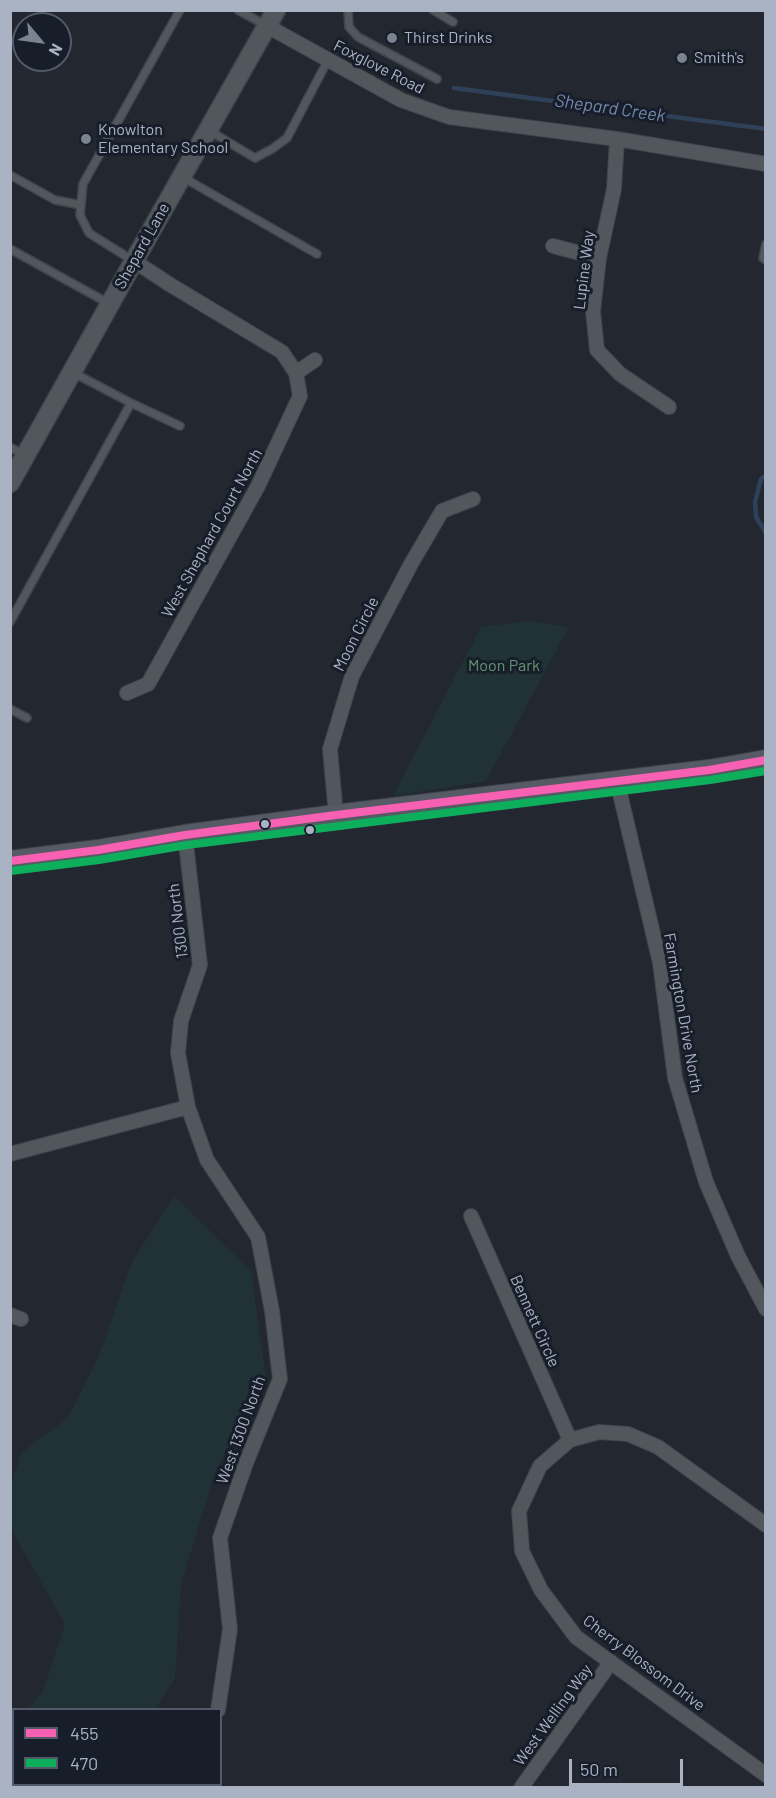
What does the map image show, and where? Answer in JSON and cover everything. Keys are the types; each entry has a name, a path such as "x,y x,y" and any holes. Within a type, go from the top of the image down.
{"main road":[{"path":"10,861 98,850 184,835 709,770 765,760"}],"street":[{"name":"Foxglove Road","path":"271,18 327,60 401,100 449,117 617,139 765,164"},
{"name":"Shepard Lane","path":"10,483 18,452 72,372 271,18"},
{"name":"Lupine Way","path":"617,139 614,189 599,258 593,311 597,351 620,374 669,407"},
{"path":"553,246 599,258"},
{"path":"134,261 282,352 296,373 315,360"},
{"name":"West Shephard Court North","path":"127,693 148,684 258,486 300,396 296,373"},
{"name":"Moon Circle","path":"336,815 330,750 352,676 411,564 442,511 473,499"},
{"name":"Farmington Drive North","path":"617,781 660,963 675,1078 706,1182 738,1256 765,1309"},
{"name":"1300 North","path":"184,835 200,965 181,1021 178,1053 188,1107"},
{"path":"10,1154 188,1107"},
{"name":"West 1300 North","path":"188,1107 207,1160 258,1237 272,1311 280,1379 246,1463 220,1538 230,1629 218,1708"},
{"name":"Bennett Circle","path":"471,1216 570,1440"},
{"name":"Cherry Blossom Drive","path":"765,1525 658,1447 628,1434 599,1432 570,1440 540,1466 519,1511 522,1551 541,1590 576,1637 765,1775"},
{"name":"West Welling Way","path":"521,1788 611,1662"}],"lane":[{"path":"134,261 89,233 80,215 83,184 180,10"},
{"path":"238,10 271,18"},
{"path":"348,10 349,27 358,37 438,79"},
{"path":"433,10 453,22"},
{"path":"208,130 255,158 272,149 287,138 327,60"},
{"path":"10,175 56,200 81,205"},
{"path":"182,177 317,254"},
{"path":"765,244 763,258 765,260"},
{"path":"10,249 110,304"},
{"path":"72,372 180,426"},
{"path":"10,622 131,403"},
{"path":"10,709 27,718"}],"green space":[{"name":"Moon Park","path":"529,621 569,627 486,781 393,796 481,627"},
{"path":"174,1196 251,1271 266,1379 215,1472 181,1584 175,1678 156,1708 29,1708 43,1692 65,1624 11,1529 11,1486 21,1453 68,1418 99,1356 132,1262"},
{"path":"12,1728 12,1786 118,1787 11,1787"}],"waterway":[{"name":"Shepard Creek","path":"454,88 766,129"},
{"name":"Shepard Creek","path":"766,475 761,479 755,502 756,517 766,533"}],"transit line":[{"name":"455","path":"10,861 98,850 185,835 709,770 766,760"},
{"name":"470","path":"11,871 99,860 187,845 710,780 766,771"}],"place":[{"name":"Thirst Drinks","path":"392,38"},
{"name":"Smith's","path":"682,58"},
{"name":"Knowlton Elementary School","path":"86,139"}]}
